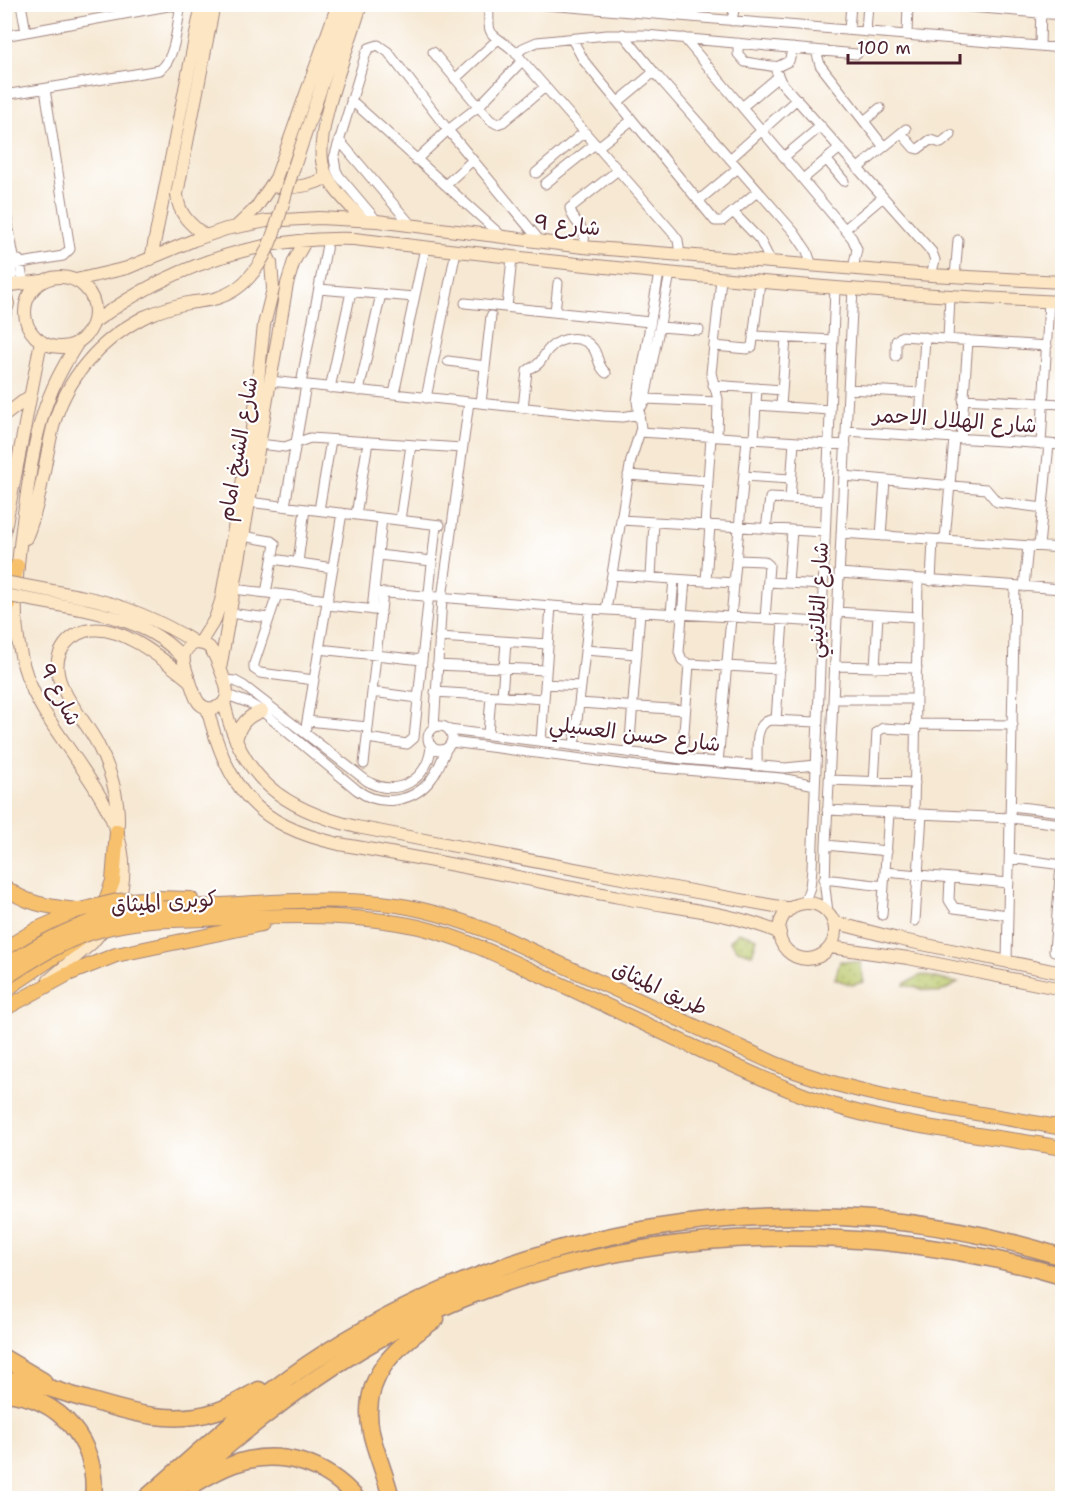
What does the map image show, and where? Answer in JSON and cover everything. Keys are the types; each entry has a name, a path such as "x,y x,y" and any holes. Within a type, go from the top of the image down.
{"highway":[{"path":"168,1498 306,1375 374,1323 482,1274 578,1244 667,1226 764,1216 810,1215 862,1218 964,1232 1062,1257"},
{"path":"146,1498 253,1405 306,1375 387,1334 468,1297 521,1278 606,1256 693,1242 810,1237 898,1242 984,1256 1062,1276"},
{"path":"392,1498 371,1431 369,1411 372,1391 379,1374 395,1351 417,1332 468,1297"},
{"path":"4,1358 62,1392"},
{"path":"4,1381 28,1383 139,1414 162,1418 185,1418 230,1406 306,1375"},
{"path":"4,1393 34,1399 52,1408 68,1421 80,1436 88,1454 93,1473 93,1498"},
{"path":"168,1498 232,1464 273,1457 294,1460 323,1470 340,1482 356,1498"}],"main road":[{"path":"236,227 256,208 272,186 338,4"},
{"path":"4,621 18,559 37,507 53,428 66,393 79,372 103,344 122,329 144,317 179,305 220,297 236,290 249,279 264,257 345,17 355,4"},
{"path":"361,4 321,143 328,159 327,177 363,220"},
{"path":"152,259 180,148 206,5"},
{"path":"180,148 178,204 184,218 205,236"},
{"path":"272,186 289,188 305,186 327,177"},
{"name":"شارع 9","path":"76,280 114,272 152,259 205,236 236,227 302,218 377,221 583,247 955,277 1062,282"},
{"name":"شارع 9","path":"94,322 139,292 172,275 223,255 263,246 328,239 354,239 512,258 722,279 1062,302"},
{"name":"شارع الشيخ امام","path":"222,675 229,613 278,332 289,276 294,261 306,240"},
{"name":"شارع الشيخ امام","path":"183,658 187,648 198,643 214,619 225,583 254,417 264,325 274,282 271,263 263,246"},
{"path":"26,321 4,316 12,286 42,282 59,276 76,280 86,288 93,298 96,310 94,322 88,333 69,346 57,347 41,341 30,330 25,310 27,298 42,282"},
{"path":"264,325 271,326 278,332"},
{"path":"5,527 41,341"},
{"name":"شارع 9","path":"37,990 92,943 105,927 116,909 122,890 124,869 122,848 107,808 60,738 29,683 16,632 18,559 31,468 43,414 62,369 79,341"},
{"path":"4,416 30,396"},
{"path":"4,582 82,603 150,632 171,646 183,658 198,701 207,708 220,753 238,786 264,812 296,832 339,844 650,903 726,915 751,921 780,933"},
{"path":"4,596 82,603 111,603 207,645 212,650 222,675 236,741 252,768 274,792 305,811 328,819 658,885 791,909 804,904 814,904 831,917 898,939 1062,973"},
{"path":"4,991 76,943 96,922 105,905 113,880 117,805 111,776 97,742 60,685 57,666 60,653 67,642 77,634 89,630 102,630 139,644 157,654 190,681"},
{"path":"207,708 218,707 226,699"},
{"path":"236,741 238,730 244,722 252,715 262,711"},
{"path":"4,886 20,897 35,903 80,910"},
{"path":"4,949 36,929 80,910 117,901 156,898 206,900 241,905"},
{"name":"طريق الميثاق","path":"241,905 312,901 361,902 402,906 442,915 500,936 796,1072 859,1091 1062,1128"},
{"name":"كوبرى الميثاق","path":"4,979 54,947 86,933 170,914 241,905"},
{"path":"791,909 781,922 780,933 786,949 800,958 817,957 830,946 834,937 831,917"},
{"name":"كوبرى الميثاق","path":"4,967 38,945 80,925 124,912 341,917"},
{"path":"4,1009 83,967 116,955 290,917"},
{"name":"طريق الميثاق","path":"341,917 415,927 467,941 798,1094 873,1117 1062,1148"},
{"path":"830,946 908,958 1062,990"},
{"path":"937,1128 944,1117 940,1106"}],"street":[{"path":"21,4 26,32"},
{"path":"455,4 474,4"},
{"path":"489,4 488,27 497,40 519,58 675,236 680,255"},
{"path":"535,4 641,9 732,21 1062,48"},
{"path":"732,21 735,4"},
{"path":"849,30 851,4"},
{"path":"867,32 868,4"},
{"path":"907,35 908,4"},
{"path":"4,95 160,70 168,64 172,55 181,5"},
{"path":"4,36 181,5 206,5"},
{"path":"939,5 1041,9 1062,15"},
{"path":"1040,46 1041,9"},
{"path":"623,34 799,238 812,266"},
{"path":"416,160 448,130 479,106 519,58 524,48 537,42 623,34 857,54"},
{"path":"684,38 845,229 856,245 857,254 853,269"},
{"path":"572,39 581,57 716,222 722,221 758,191"},
{"path":"456,79 497,40"},
{"path":"738,43 738,54 743,61 774,66 787,63 793,48"},
{"path":"377,221 339,176 335,166 328,159 339,140 367,51 372,46 378,45 388,52 448,130 542,242"},
{"path":"816,50 818,62 884,147"},
{"path":"433,52 490,120 497,124 503,122 545,87"},
{"path":"774,66 778,77 934,256 935,265 930,275"},
{"path":"618,102 654,72"},
{"path":"742,107 778,77"},
{"path":"12,263 63,256 70,249 45,89"},
{"path":"730,159 797,99"},
{"path":"351,100 503,237"},
{"path":"864,121 880,108"},
{"path":"545,184 633,120"},
{"path":"784,157 821,126"},
{"path":"858,168 903,131 914,148 918,149 930,140 941,143 951,135"},
{"path":"536,172 584,132"},
{"path":"339,140 412,226"},
{"path":"803,179 840,148"},
{"path":"826,159 844,181"},
{"path":"446,185 473,160"},
{"path":"698,201 738,168"},
{"path":"583,247 585,234 573,218 570,208 618,170"},
{"path":"845,229 883,196"},
{"path":"4,202 12,263 12,286"},
{"path":"733,212 760,240 771,262"},
{"path":"285,506 328,239"},
{"path":"955,277 958,240"},
{"path":"394,394 425,248"},
{"path":"426,398 456,251"},
{"path":"507,308 512,258"},
{"path":"606,610 628,475 633,450 640,432 637,401 650,322 665,274"},
{"path":"639,412 645,399 660,327 665,274"},
{"path":"706,581 708,481 718,402 711,374 722,279"},
{"path":"714,346 749,349 753,345 760,282"},
{"path":"555,312 558,283"},
{"name":"شارع التلاتيني","path":"804,904 812,878 835,288"},
{"path":"319,289 414,297"},
{"name":"شارع التلاتيني","path":"831,917 824,879 853,289"},
{"path":"330,387 351,292"},
{"path":"359,391 381,294"},
{"path":"948,339 950,296"},
{"path":"1040,546 1045,444 1043,403 1049,301"},
{"path":"465,303 650,322"},
{"path":"481,403 490,316"},
{"path":"660,327 699,330"},
{"path":"754,336 833,340"},
{"path":"896,356 896,341 900,336 1047,346"},
{"path":"919,436 925,337"},
{"path":"781,406 786,338"},
{"path":"523,408 527,371 538,364 552,346 563,340 575,339 590,345 595,352 599,366 606,373"},
{"path":"945,540 968,340"},
{"path":"448,362 485,366"},
{"path":"270,381 613,417 639,412"},
{"path":"713,385 782,390"},
{"path":"718,763 744,476 757,388"},
{"path":"848,389 921,393"},
{"path":"645,399 718,402"},
{"path":"963,399 1062,404"},
{"path":"434,728 442,598 469,402"},
{"path":"756,405 830,410"},
{"name":"شارع الهلال الاحمر","path":"846,431 1062,445"},
{"path":"640,432 846,445"},
{"path":"259,444 281,448 310,438 462,448"},
{"path":"319,510 331,440"},
{"path":"356,515 368,442"},
{"path":"790,499 794,442"},
{"path":"400,520 411,445"},
{"path":"628,475 708,481"},
{"path":"744,476 791,479"},
{"path":"844,476 986,489 997,502 1043,508"},
{"path":"881,536 885,480"},
{"path":"766,529 770,498 826,501"},
{"path":"248,502 451,526"},
{"path":"298,562 305,509"},
{"path":"305,733 342,513"},
{"path":"364,764 376,655 378,555 382,518"},
{"path":"621,520 825,532"},
{"path":"651,578 654,522"},
{"path":"367,738 407,744 412,741 436,525"},
{"path":"788,583 792,530"},
{"path":"841,533 1062,548"},
{"path":"243,536 272,541 275,546 266,593"},
{"path":"931,581 933,540"},
{"path":"1007,962 1012,725 1020,586 1028,546"},
{"path":"378,555 432,561"},
{"path":"273,559 333,568"},
{"path":"736,560 766,562 769,567 765,619"},
{"path":"839,573 1062,589"},
{"path":"612,575 734,583"},
{"path":"671,614 674,579"},
{"path":"685,580 679,652 682,660 689,664 780,669"},
{"path":"915,921 918,875 918,814 915,783 918,580"},
{"path":"768,582 823,585"},
{"path":"233,590 277,594 376,610"},
{"path":"378,593 590,609 821,622"},
{"path":"277,594 254,664 255,671 314,680"},
{"path":"541,741 551,606"},
{"path":"574,746 590,609"},
{"path":"629,753 640,612"},
{"path":"837,612 918,617"},
{"path":"229,613 269,618"},
{"path":"874,668 878,615"},
{"path":"776,720 783,620"},
{"path":"439,637 548,644"},
{"path":"502,696 506,642"},
{"path":"319,649 422,660"},
{"path":"585,650 637,654"},
{"path":"681,759 689,664"},
{"path":"437,665 546,670"},
{"path":"835,666 917,668"},
{"path":"222,675 244,686 367,781 387,788 402,786 416,778 428,761 431,745 428,734 434,728 442,726 450,730 452,736 435,774 423,789 406,798 393,801 380,800 362,794 262,711 249,703 226,699"},
{"path":"545,684 581,686"},
{"path":"372,692 418,698"},
{"path":"435,692 544,699"},
{"path":"488,734 491,696"},
{"path":"833,699 916,699"},
{"path":"579,703 686,710"},
{"path":"307,721 368,727"},
{"path":"757,766 760,727 767,721 817,722"},
{"path":"874,782 877,732 883,728 1012,725"},
{"name":"شارع حسن العسيلي","path":"450,730 718,763 801,767 816,765"},
{"path":"431,745 438,750 449,745"},
{"name":"شارع حسن العسيلي","path":"449,745 613,764 781,778 815,785"},
{"path":"801,767 801,781"},
{"path":"829,780 915,783"},
{"path":"1011,806 1062,812"},
{"path":"827,810 1011,818 1062,824"},
{"path":"882,915 889,813"},
{"path":"826,845 886,851"},
{"path":"1010,858 1062,865 1054,951"},
{"path":"885,872 1009,883"},
{"path":"950,878 949,900 954,908 1008,915"},
{"path":"824,879 884,886"}],"green space":[{"path":"738,932 757,938 752,954 738,950 730,941"},
{"path":"840,961 860,962 864,982 852,985 835,979"},
{"path":"922,975 958,983 939,993 904,985"}]}
